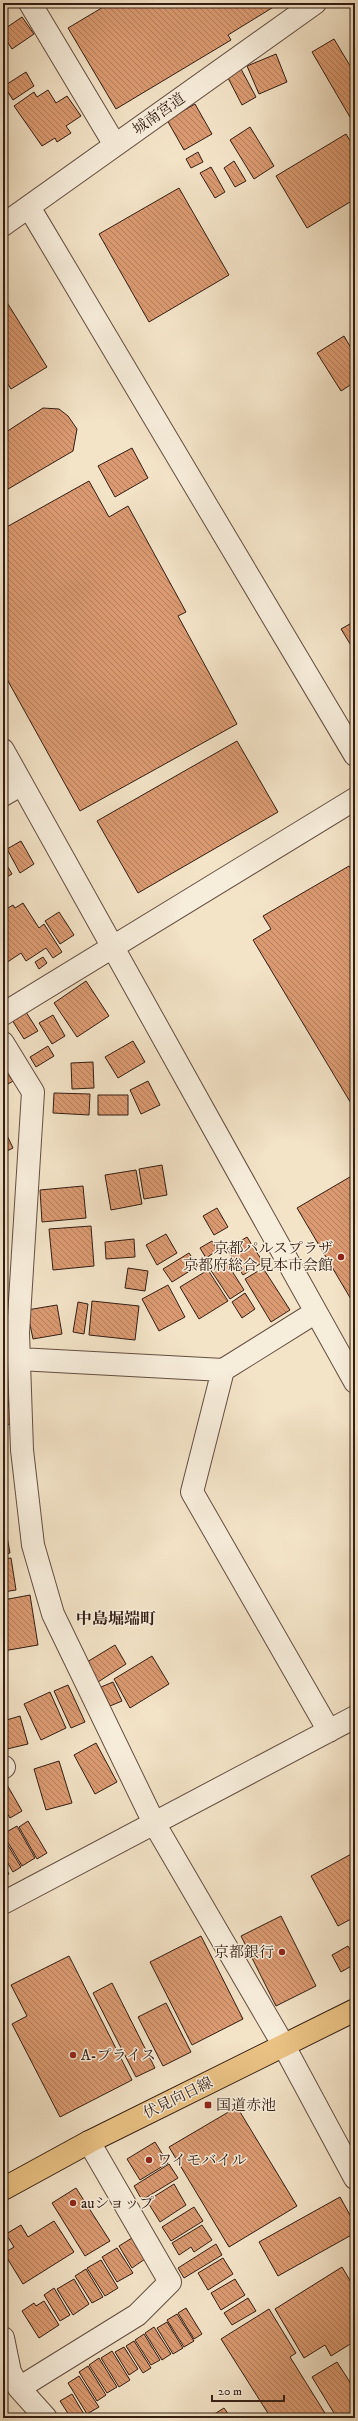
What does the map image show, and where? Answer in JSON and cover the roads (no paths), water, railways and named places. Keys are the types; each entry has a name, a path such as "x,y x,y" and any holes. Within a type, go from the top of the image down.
{"main road":[{"name":"伏見向日線","path":"3,2189 89,2142 355,2010"}],"street":[{"path":"30,3 115,145"},
{"name":"城南宮道","path":"3,225 315,3"},
{"path":"29,206 355,755"},
{"path":"3,750 355,1382"},
{"path":"3,795 22,784"},
{"path":"3,1014 355,799"},
{"path":"3,1043 33,1092 18,1333 22,1450 33,1545 53,1614 154,1823 284,2046 355,2178"},
{"path":"19,1359 223,1370 316,1312"},
{"path":"223,1370 192,1492 329,1730"},
{"path":"3,1903 355,1717"},
{"path":"19,2388 137,2315 170,2282 89,2142"},
{"path":"3,2338 10,2372 19,2388 46,2418"}],"place":[{"name":"京都パルスプラザ 京都府総合見本市会館","path":"341,1257"},
{"name":"京都銀行","path":"282,1952"},
{"name":"A-プライス","path":"73,2055"},
{"name":"国道赤池","path":"208,2105"},
{"name":"ワイモバイル","path":"149,2160"},
{"name":"auショップ","path":"73,2203"}],"district":[{"name":"中島堀端町","path":"116,1619"}]}
